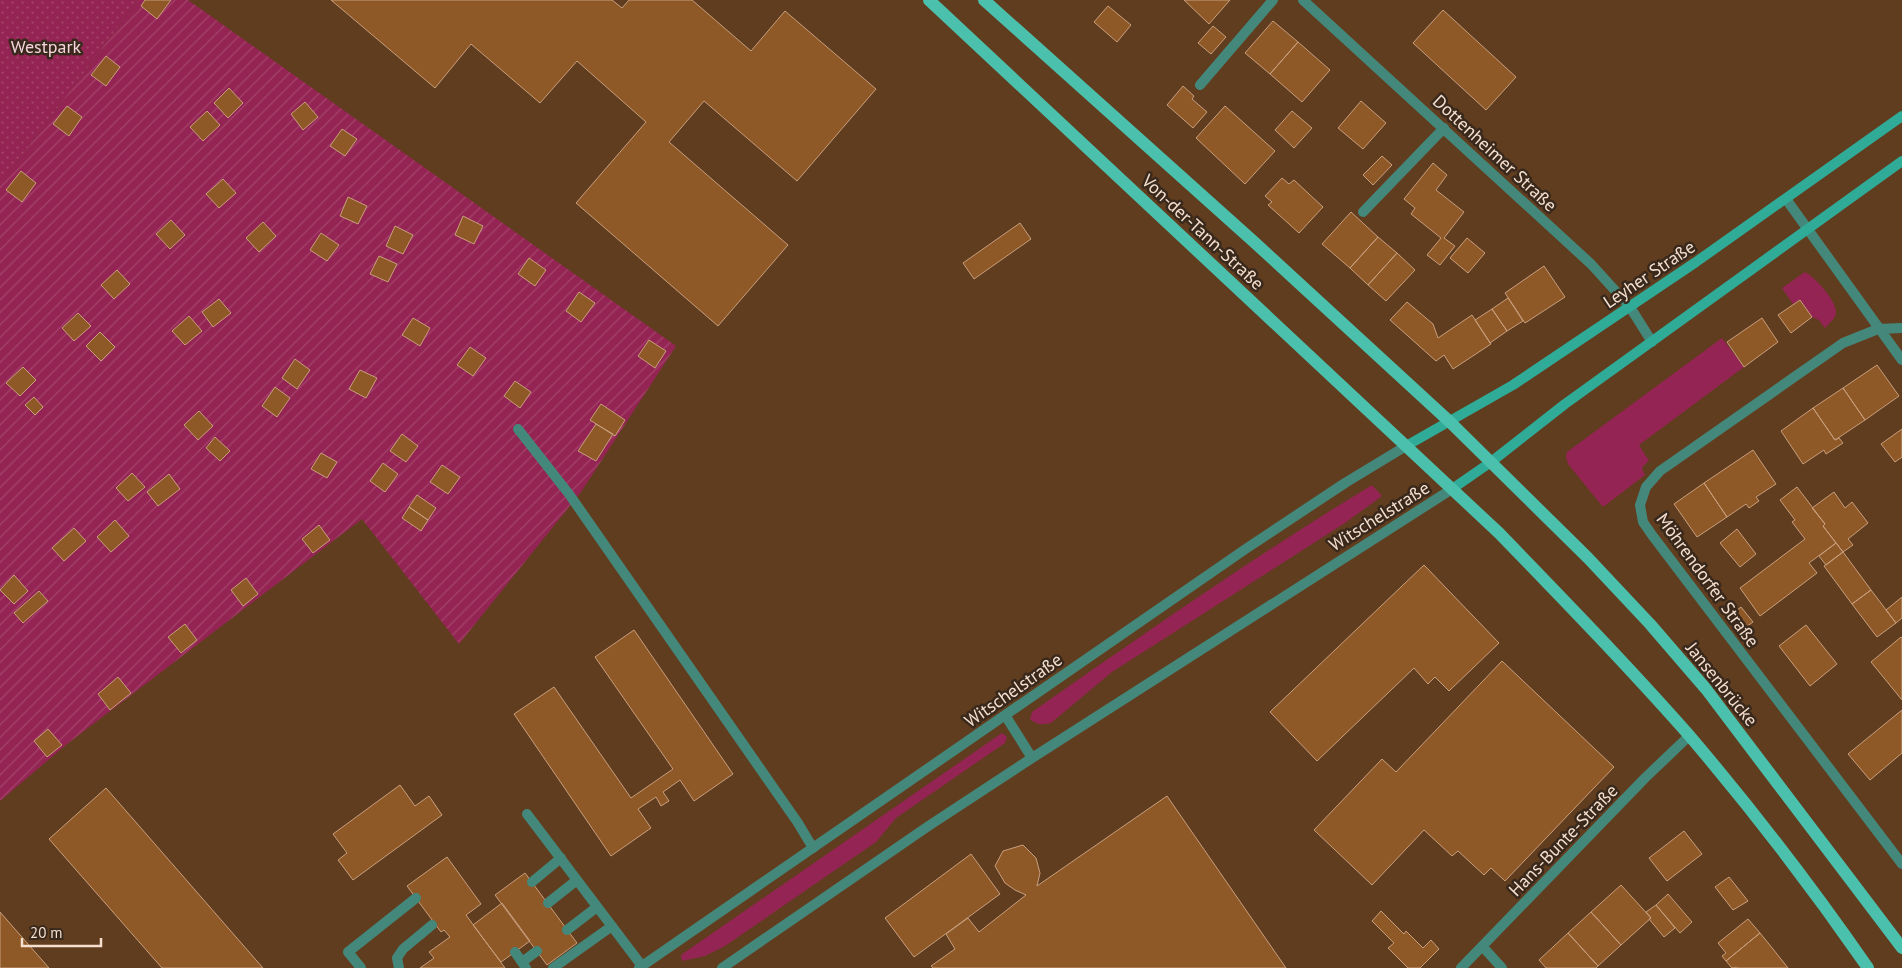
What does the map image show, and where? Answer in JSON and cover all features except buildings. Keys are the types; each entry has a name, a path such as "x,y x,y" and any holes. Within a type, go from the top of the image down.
{"main road":[{"name":"Von-der-Tann-Straße","path":"929,0 1452,489"},
{"name":"Von-der-Tann-Straße","path":"984,0 1246,234 1491,462"},
{"name":"Leyher Straße","path":"1406,446 1513,385 1630,307 1902,116"},
{"path":"1868,968 1798,870 1689,736 1563,597 1452,489 1491,462 1566,404 1902,161"},
{"name":"Jansenbrücke","path":"1491,462 1588,558 1678,655 1902,948"}],"street":[{"path":"1200,85 1273,0"},
{"name":"Dottenheimer Straße","path":"1303,0 1591,264 1630,307 1652,342"},
{"path":"1363,212 1444,128"},
{"path":"1786,199 1902,360"},
{"name":"Möhrendorfer Straße","path":"1902,328 1878,329 1843,343 1660,471 1646,487 1640,505 1642,522 1652,536 1902,864"},
{"path":"518,429 569,494 813,848"},
{"name":"Witschelstraße","path":"641,967 1310,505 1406,446"},
{"name":"Witschelstraße","path":"722,968 927,827 1032,758 1452,489"},
{"path":"1005,715 1032,758"},
{"name":"Hans-Bunte-Straße","path":"1461,968 1638,785 1689,736"},
{"path":"527,814 641,967"},
{"path":"532,882 561,858"},
{"path":"548,903 577,880"},
{"path":"361,968 348,952 416,898"},
{"path":"567,930 598,907"},
{"path":"399,968 397,958 403,949 432,925"},
{"path":"553,968 612,926"},
{"path":"1483,946 1502,968"},
{"path":"515,952 524,965 537,951"}],"green space":[{"name":"Westpark","path":"0,0 138,0 0,185"},
{"path":"138,0 188,0 676,346 581,492 459,644 362,519 67,744 0,801 0,185"},
{"path":"1805,272 1824,289 1833,301 1836,312 1835,317 1825,328 1819,320 1812,317 1800,300 1793,304 1782,288"},
{"path":"1722,338 1744,367 1639,445 1649,461 1642,469 1645,475 1603,507 1568,464 1567,452"},
{"path":"1372,485 1382,496 1345,523 1112,672 1051,723 1040,724 1030,719 1032,712 1158,625 1285,539"},
{"path":"1002,733 1007,737 1005,743 896,818 876,842 725,946 705,956 682,961 681,955"}]}
